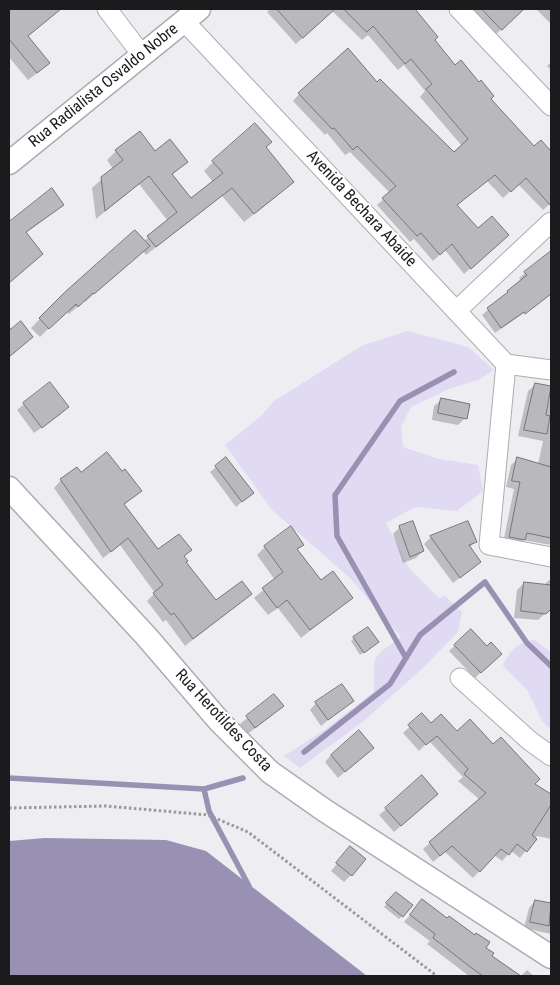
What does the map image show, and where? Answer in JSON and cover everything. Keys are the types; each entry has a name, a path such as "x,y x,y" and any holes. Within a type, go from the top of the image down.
{"street":[{"path":"106,9 142,55"},
{"path":"459,9 551,106"},
{"name":"Rua Radialista Osvaldo Nobre","path":"9,163 191,15"},
{"name":"Avenida Bechara Abaide","path":"191,15 456,311 506,364"},
{"path":"456,311 551,222"},
{"path":"551,370 506,364 488,545 551,557"},
{"name":"Rua Herotildes Costa","path":"9,488 146,636 220,722 270,772 340,820 551,957"},
{"path":"460,678 530,741 551,756"}],"path":[{"path":"9,808 106,806 208,815 248,832 437,976"}],"shaded area":[{"path":"408,331 468,347 494,370 478,380 451,388 411,407 401,427 403,447 439,459 478,465 483,491 457,511 415,507 386,523 409,568 439,598 445,596 462,612 458,632 423,668 365,720 300,768 284,756 323,731 374,692 376,659 383,650 401,637 350,578 272,510 225,445 261,416 274,401 363,345"},
{"path":"535,640 551,652 551,730 542,721 527,690 503,666 508,655 515,648 523,643"},
{"path":"45,838 166,840 206,851 367,976 9,976 9,841"}],"building":[{"path":"9,9 61,9 28,36 50,63 37,73 9,39"},
{"path":"277,9 335,9 303,38"},
{"path":"344,9 415,9 438,37 435,40 455,65 461,60 479,82 481,80 494,96 491,99 534,146 541,140 551,151 551,206 526,178 511,192 495,175 457,205 478,228 492,216 509,235 471,269 452,244 440,255 421,233 417,236 382,198 396,186 357,146 353,150 334,128 332,129 298,93 348,48 377,82 380,79 454,152 468,139 426,89 432,84 411,59 405,64 373,26 367,32"},
{"path":"482,9 524,9 502,30"},
{"path":"255,123 272,142 266,147 294,182 254,214 232,188 156,247 147,236 177,212 149,176 105,211 101,177 123,160 115,150 140,131 155,151 170,139 188,162 172,174 191,198 223,173 212,161"},
{"path":"52,188 64,205 26,232 43,254 9,283 9,222"},
{"path":"135,230 150,246 78,307 76,304 49,329 39,318 65,292"},
{"path":"551,251 551,294 525,314 524,312 501,328 487,308 527,275 524,272"},
{"path":"21,321 33,337 9,357 9,331"},
{"path":"50,382 69,407 42,428 23,403"},
{"path":"535,383 551,386 546,415 550,416 547,434 524,430"},
{"path":"441,398 470,404 467,419 438,413"},
{"path":"107,452 122,471 125,469 142,491 124,504 158,549 179,534 192,550 184,556 188,561 186,562 216,600 242,581 252,594 193,639 174,613 171,615 153,593 163,585 128,538 111,552 60,479 77,467 81,472"},
{"path":"226,457 254,493 242,502 215,466"},
{"path":"517,457 551,467 551,538 527,533 525,540 509,537 520,482 512,481"},
{"path":"413,521 424,551 410,557 399,526"},
{"path":"468,521 477,542 469,545 481,562 460,578 430,536"},
{"path":"291,526 304,545 297,549 321,580 333,571 353,598 310,630 287,600 277,608 262,588 283,572 264,546"},
{"path":"524,582 551,585 551,609 546,614 521,611"},
{"path":"368,627 379,642 364,653 353,637"},
{"path":"471,629 487,646 491,642 502,654 481,673 454,645"},
{"path":"342,684 354,701 328,720 315,702"},
{"path":"274,694 284,706 255,728 246,716"},
{"path":"422,713 431,723 441,714 457,731 470,719 493,744 501,737 540,779 535,784 551,794 551,805 532,835 537,839 527,852 517,844 509,855 501,849 480,872 452,846 440,856 429,842 486,793 464,774 468,769 437,736 426,745 408,725"},
{"path":"359,730 374,748 345,772 331,755"},
{"path":"422,775 438,794 401,826 385,808"},
{"path":"350,846 366,859 352,876 336,863"},
{"path":"396,892 413,905 403,917 386,903"},
{"path":"422,899 447,918 449,916 475,935 476,933 490,942 486,948 494,953 492,956 521,976 483,976 433,938 435,934 410,915"},
{"path":"535,900 551,903 549,926 530,922"}],"waterway":[{"path":"406,658 337,536 335,495 400,401 454,372"},
{"path":"304,752 390,684 420,635 485,582 527,643 551,666"},
{"path":"9,778 204,789 243,778"},
{"path":"204,789 209,811 249,886"}]}
